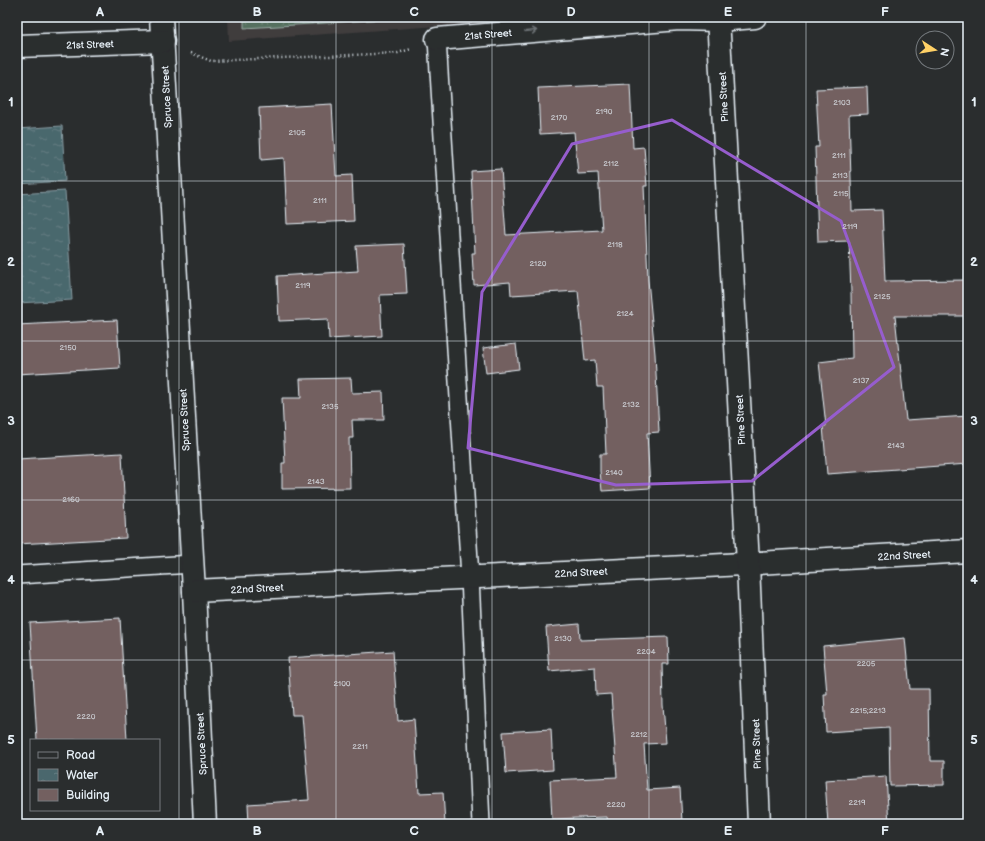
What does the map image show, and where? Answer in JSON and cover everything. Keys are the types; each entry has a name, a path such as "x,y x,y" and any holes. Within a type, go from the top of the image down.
{"street":[{"name":"Spruce Street","path":"162,17 194,591 205,824"},
{"name":"21st Street","path":"437,39 679,19 756,17"},
{"name":"Pine Street","path":"718,18 748,564 759,824"},
{"name":"21st Street","path":"17,46 163,41"},
{"name":"22nd Street","path":"194,591 748,564 968,551"}],"lane":[{"path":"437,39 470,577 481,824"},
{"path":"17,575 192,564"}],"path":[{"path":"163,41 211,61 398,53 437,39"}],"highlighted area":[{"path":"672,120 841,221 894,367 752,481 616,485 468,448 482,292 572,144"}],"shaded area":[{"path":"228,17 563,17 229,41"}],"green space":[{"path":"244,17 312,17 312,24 244,28"},
{"path":"312,17 414,17 312,24"}],"water":[{"path":"62,126 65,181 17,184 17,129"},
{"path":"65,191 72,300 17,303 17,194"}],"building":[{"path":"630,84 633,148 644,147 647,186 644,186 648,280 655,354 659,432 647,433 650,488 602,491 600,454 606,454 603,387 597,387 595,360 585,361 578,291 511,295 510,282 474,285 472,253 475,253 471,171 501,169 506,235 602,230 598,173 578,174 574,132 540,134 538,88"},
{"path":"867,87 868,114 849,115 852,211 882,210 885,281 968,280 968,316 895,316 906,420 968,416 968,464 827,474 823,426 826,426 819,362 852,358 851,292 849,241 818,242 815,147 819,147 816,89"},
{"path":"332,104 336,176 352,175 354,221 287,224 284,158 261,160 259,108"},
{"path":"404,244 407,294 380,295 382,336 329,339 328,319 279,321 277,276 358,271 356,246"},
{"path":"117,320 120,368 17,374 17,325"},
{"path":"516,344 519,369 486,373 483,348"},
{"path":"351,378 352,393 383,392 384,420 352,420 353,438 349,438 350,488 282,489 282,463 285,463 282,398 301,398 300,379"},
{"path":"122,453 126,538 17,544 17,459"},
{"path":"120,618 127,739 37,739 30,623"},
{"path":"579,624 580,640 668,637 669,664 662,664 666,743 644,744 647,790 680,788 682,822 608,824 607,817 552,819 550,780 617,777 611,694 596,695 595,667 549,671 546,627"},
{"path":"905,638 910,689 929,689 930,761 944,761 944,785 890,786 889,728 826,732 824,694 827,694 823,646"},
{"path":"393,651 398,721 414,719 419,793 443,792 445,824 249,824 248,804 309,800 302,715 292,715 288,658"},
{"path":"551,729 553,770 506,773 503,732"},
{"path":"886,776 889,824 828,824 825,780"}]}
